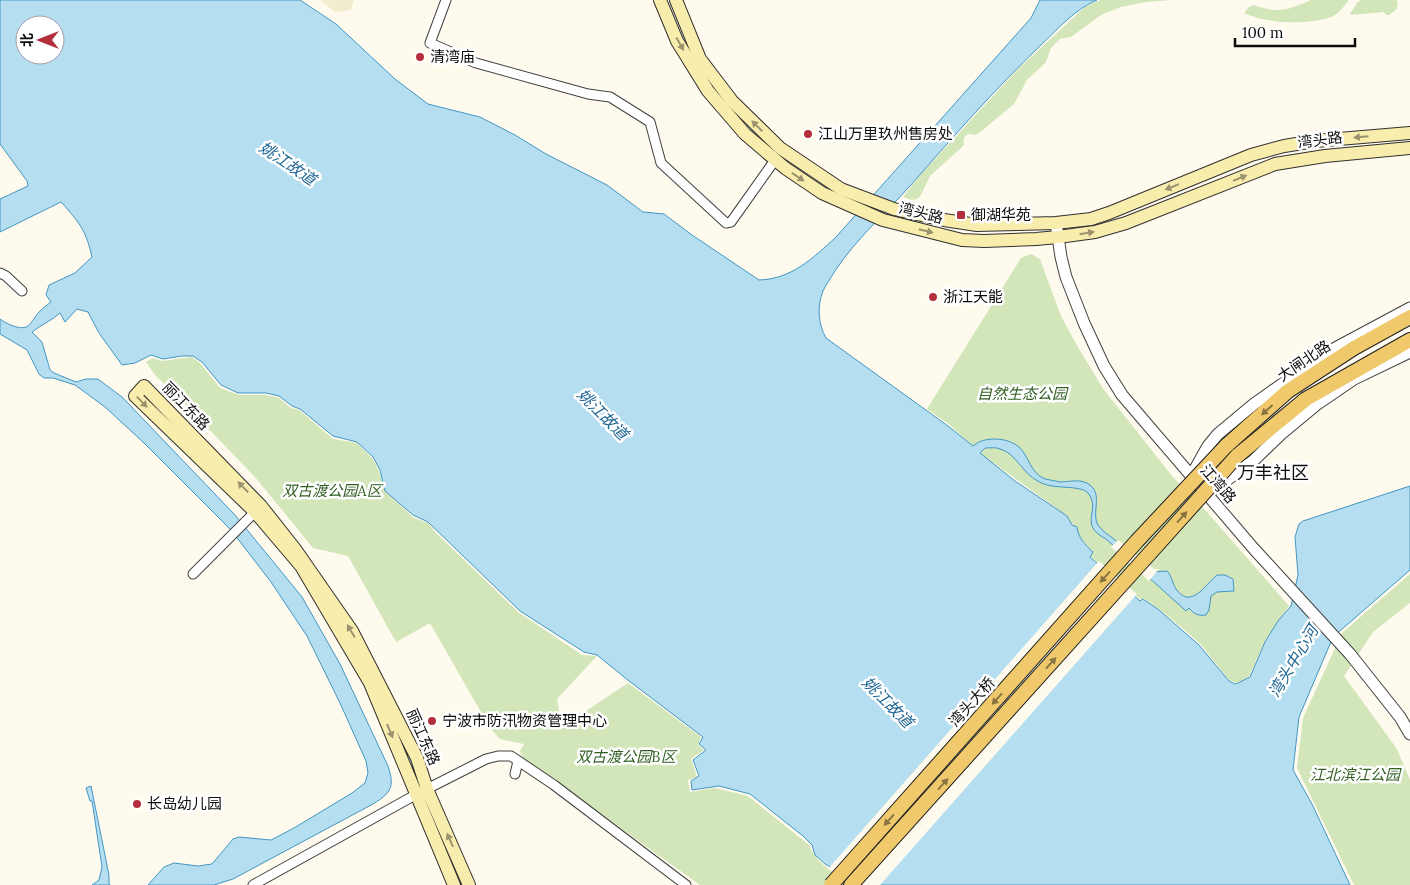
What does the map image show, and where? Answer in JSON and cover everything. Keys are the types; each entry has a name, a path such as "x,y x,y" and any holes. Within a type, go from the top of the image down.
{"main road":[{"name":"湾头路","path":"660,0 677,41 708,91 746,134 785,168 822,193 944,220 977,225 1056,223 1091,219 1251,155 1284,146 1315,141 1410,133"},
{"name":"湾头路","path":"676,0 700,59 732,101 780,148 840,189 851,200 879,219 962,240 984,241 1058,237 1095,232 1126,223 1275,164 1290,160 1410,148"},
{"name":"大闸北路","path":"1137,541 1226,446 1288,390 1354,348 1410,317"},
{"path":"852,885 1237,456 1306,399 1410,340"},
{"name":"丽江东路","path":"257,511 135,396 144,386 257,511 301,566 370,683 469,885"},
{"name":"湾头大桥","path":"831,885 1137,541"},
{"name":"丽江东路","path":"422,792 454,885"}],"street":[{"path":"446,0 430,43 476,63 588,94 610,97 650,122 661,163 726,224 731,222 775,160"},
{"name":"江湾路","path":"1056,223 1066,278 1084,324 1104,366 1122,395 1279,576 1350,654 1400,718 1410,734"},
{"path":"0,273 22,291"},
{"path":"1410,308 1326,352 1254,404 1218,434 1208,446 1194,471 1213,490 1252,461 1316,405 1354,379 1410,352"},
{"path":"193,574 257,511"},
{"path":"253,885 486,758 498,756 511,756 554,785 686,885"},
{"path":"515,774 518,761"}],"shaded area":[{"path":"320,0 354,0 351,10 335,12"}],"green space":[{"path":"1100,0 1171,0 1121,7 1101,15 1071,37 1060,39 1051,48 1046,62 1027,80 1014,104 979,133 975,135 968,134 964,140 964,145 930,176 921,195 917,199 911,200 903,197 921,174 1018,69 1085,7"},
{"path":"1311,0 1348,1 1334,16 1321,20 1299,22 1276,21 1244,13 1249,7 1254,5 1283,10"},
{"path":"1361,0 1396,0 1398,2 1397,9 1389,15 1386,15 1384,12 1351,15 1357,3"},
{"name":"自然生态公园","path":"1031,254 1040,259 1061,316 1104,390 1173,477 1206,511 1289,606 1265,641 1249,676 1241,682 1231,681 1204,648 1188,633 1143,598 1141,600 1091,557 1093,551 1067,516 981,454 950,425 927,409 1021,258"},
{"name":"双古渡公园A区","path":"192,357 200,363 220,388 239,395 266,395 279,398 291,408 299,410 333,439 357,443 372,458 379,471 385,491 414,518 428,523 518,612 582,655 597,656 557,699 561,723 589,709 628,683 701,737 698,745 704,750 691,759 697,777 688,780 690,792 715,788 748,796 809,845 817,859 823,864 856,885 700,885 523,758 520,751 524,744 500,739 490,728 430,623 396,642 348,556 313,548 255,477 155,375 146,362 153,358 162,361"},
{"name":"江北滨江公园","path":"1410,574 1410,603 1373,632 1344,676 1397,749 1410,780 1410,885 1354,885 1297,768 1303,718 1342,633"}],"water":[{"path":"0,0 300,0 336,24 395,79 428,104 480,117 607,185 643,212 664,214 759,280 771,279 782,276 801,266 836,237 1031,18 1040,0 1097,0 1074,14 1024,62 852,248 823,291 819,309 821,327 826,338 973,446 989,439 1008,441 1019,447 1036,473 1045,479 1060,482 1079,481 1090,485 1096,494 1096,520 1098,525 1153,572 1167,571 1176,589 1182,595 1187,597 1198,594 1217,575 1225,575 1233,579 1234,591 1217,592 1211,596 1209,610 1206,615 1196,614 1189,608 1186,611 1097,533 1091,522 1093,505 1088,493 1080,489 1041,483 1010,455 998,448 985,448 980,453 1015,481 1067,516 1072,525 1077,527 1082,541 1093,552 1090,557 1140,601 1143,599 1159,610 1199,645 1229,681 1235,684 1250,677 1265,642 1278,621 1291,606 1298,575 1295,537 1299,524 1303,521 1410,486 1410,570 1333,637 1299,717 1293,770 1312,804 1350,885 861,885 825,864 815,855 812,845 803,836 750,794 719,786 692,790 691,781 699,776 693,760 706,750 699,744 703,737 597,655 584,652 520,611 428,522 413,515 385,491 380,470 373,457 357,442 333,436 300,409 292,406 279,396 266,393 238,393 221,385 202,362 193,356 163,359 151,355 135,363 122,365 99,333 88,312 77,309 65,322 60,313 32,332 42,342 50,370 76,382 86,379 98,379 122,397 235,515 302,597 340,664 388,766 391,779 388,793 373,804 233,879 214,885 148,885 164,867 174,863 198,866 212,864 233,839 239,837 271,840 294,828 365,783 368,773 366,761 307,636 271,582 231,530 105,407 75,385 53,378 44,378 39,374 27,350 0,334 0,319 16,327 23,328 28,326 39,312 51,302 46,295 49,285 75,273 92,257 81,227 61,202 0,232 0,199 28,186 27,181 0,144"},
{"path":"91,786 110,885 92,885 99,880 102,867 92,801 90,801 86,788"}],"pier":[{"path":"1118,540 1154,569 1159,569 1149,581 1111,547"},
{"path":"1099,561 1137,594 880,885 856,885 828,869"}],"place":[{"name":"清湾庙","path":"420,57"},
{"name":"江山万里玖州售房处","path":"808,134"},
{"name":"御湖华苑","path":"961,215"},
{"name":"浙江天能","path":"933,297"},
{"name":"宁波市防汛物资管理中心","path":"432,721"},
{"name":"长岛幼儿园","path":"137,804"}],"district":[{"name":"万丰社区","path":"1273,473"}],"water label":[{"name":"姚江故道","path":"288,163"},
{"name":"姚江故道","path":"603,414"},
{"name":"湾头中心河","path":"1293,661"},
{"name":"姚江故道","path":"888,702"}],"park label":[{"name":"双古渡公园B区","path":"626,757"}]}
